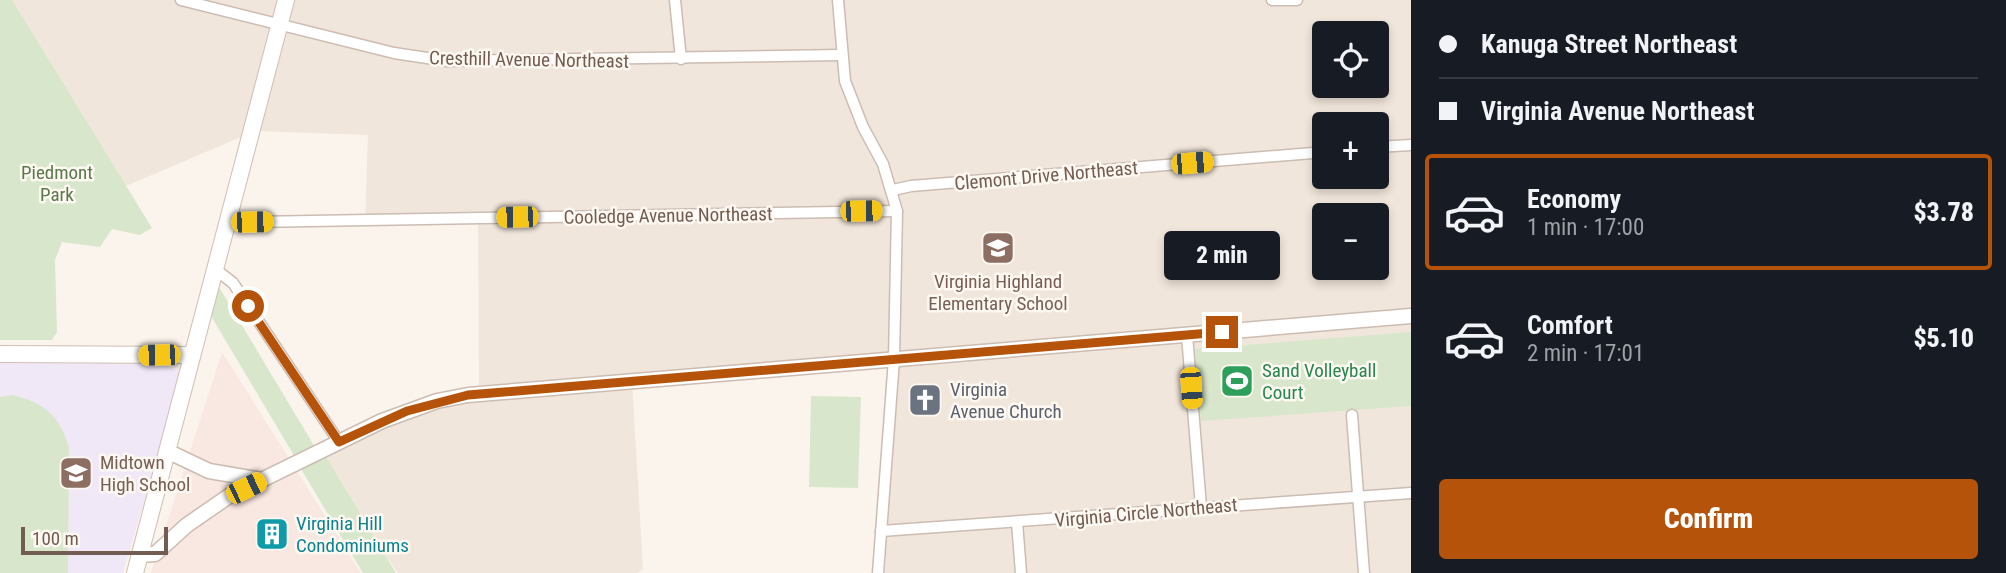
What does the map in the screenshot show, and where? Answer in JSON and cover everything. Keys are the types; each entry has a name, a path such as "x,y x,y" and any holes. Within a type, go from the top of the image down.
{"main road":[{"path":"135,573 286,0"},
{"path":"0,354 192,355"}],"street":[{"name":"Cresthill Avenue Northeast","path":"181,0 394,53 447,61 841,55"},
{"path":"675,0 681,59"},
{"path":"838,0 841,55 853,106 883,164 893,190 897,211 894,359 878,573"},
{"path":"1272,0 1297,0"},
{"path":"1389,146 1411,145"},
{"name":"Clemont Drive Northeast","path":"893,190 911,186 1312,153"},
{"name":"Cooledge Avenue Northeast","path":"229,216 252,222 897,211"},
{"path":"215,269 233,284 339,442"},
{"path":"139,555 155,554 211,507 339,442 407,411 468,395 1411,316"},
{"path":"1187,335 1201,507"},
{"path":"1352,415 1364,573"},
{"path":"167,451 209,471 262,480"},
{"name":"Virginia Circle Northeast","path":"881,531 1411,493"},
{"path":"1017,522 1021,573"}],"shaded area":[{"path":"7,0 1411,0 1411,573 885,573 894,360 632,380 643,569 637,573 398,573 315,453 479,390 478,219 365,222 368,135 255,131 126,186"},
{"path":"222,352 361,573 151,573"},
{"name":"Midtown High School","path":"0,362 156,362 182,372 123,573 0,573"}],"green space":[{"name":"Piedmont Park","path":"0,0 12,0 152,228 140,235 112,229 100,247 62,242 55,260 57,332 52,340 0,340"},
{"path":"216,282 316,449 296,459 208,311"},
{"path":"1411,332 1411,406 1201,421 1195,349"},
{"path":"12,395 42,406 49,412 61,427 69,448 68,573 0,573 0,397"},
{"path":"811,396 861,397 858,488 809,487"},
{"path":"323,452 396,573 363,573 298,464"}],"place":[{"name":"Virginia Highland Elementary School","path":"998,248"},
{"name":"Sand Volleyball Court","path":"1237,381"},
{"name":"Virginia Avenue Church","path":"925,400"},
{"name":"Midtown High School","path":"76,473"},
{"name":"Virginia Hill Condominiums","path":"272,534"}],"route":[{"path":"248,306 339,442 407,411 468,395 1222,332"}]}
